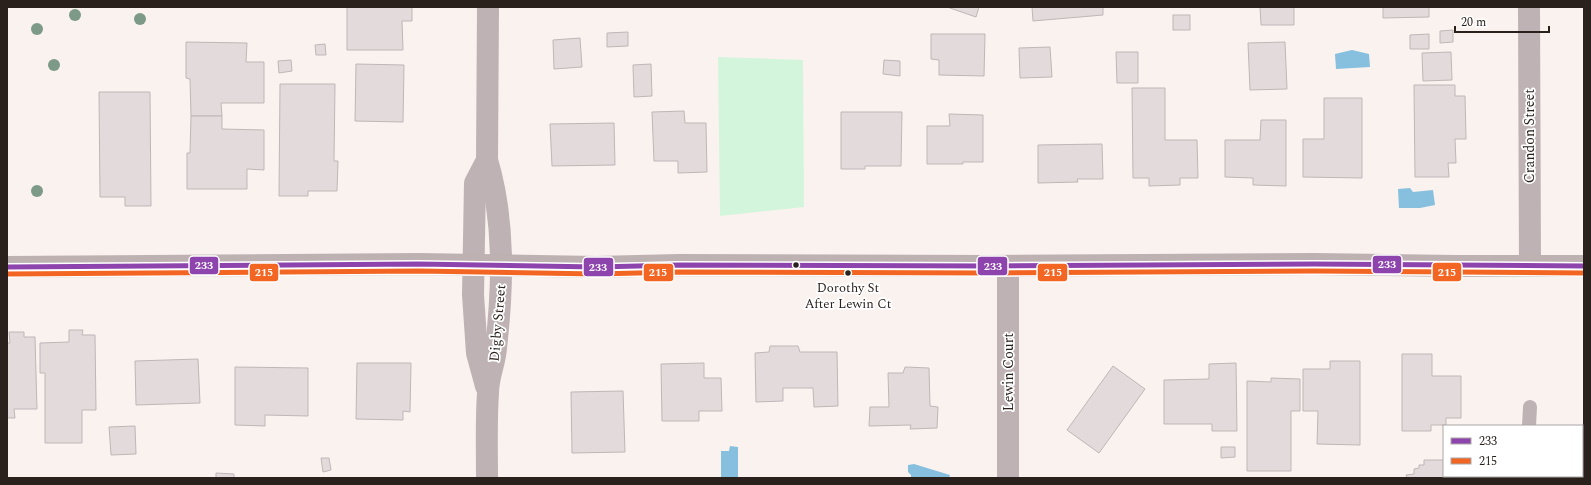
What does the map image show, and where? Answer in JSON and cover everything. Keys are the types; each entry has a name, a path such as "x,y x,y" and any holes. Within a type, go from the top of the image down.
{"main road":[{"path":"7,267 419,264 597,267 679,265 1008,266 1314,264 1584,266"}],"street":[{"name":"Digby Street","path":"487,478 488,391 498,337 501,266 494,184 487,160 488,7"},
{"name":"Crandon Street","path":"1529,7 1530,265"},
{"name":"Digby Street","path":"487,160 475,183 472,295 476,345 488,391"},
{"name":"Lewin Court","path":"1008,266 1008,478"}],"lane":[{"path":"1529,425 1530,407"}],"green space":[{"path":"718,57 803,60 804,207 720,216"}],"water":[{"path":"1352,50 1369,54 1370,67 1336,69 1335,54"},
{"path":"1410,188 1413,192 1433,190 1435,205 1420,208 1399,208 1398,189"},
{"path":"730,446 738,447 738,478 721,478 721,451 729,451"},
{"path":"914,464 950,475 949,478 911,478 911,475 908,472 908,465"}],"building":[{"path":"347,7 412,7 412,21 402,21 403,50 347,50"},
{"path":"947,7 979,7 976,17"},
{"path":"1032,7 1103,7 1103,15 1033,21"},
{"path":"1260,7 1294,7 1294,25 1261,25"},
{"path":"1383,7 1429,7 1429,17 1383,18"},
{"path":"1173,15 1190,15 1190,30 1173,30"},
{"path":"1453,30 1453,42 1440,43 1440,31"},
{"path":"628,32 628,46 607,47 607,33"},
{"path":"931,34 985,34 984,76 939,75 939,60 931,59"},
{"path":"1429,34 1429,49 1410,49 1410,35"},
{"path":"580,38 582,67 554,69 553,40"},
{"path":"186,42 247,43 246,62 264,62 264,103 221,103 222,116 191,116 190,79 186,78"},
{"path":"1285,42 1287,89 1250,90 1248,43"},
{"path":"325,44 326,55 316,55 315,45"},
{"path":"1050,47 1052,77 1020,78 1019,48"},
{"path":"1116,52 1138,52 1138,83 1117,83"},
{"path":"1451,52 1452,80 1423,81 1422,53"},
{"path":"291,60 292,71 279,73 278,61"},
{"path":"884,60 900,61 900,76 883,74"},
{"path":"356,64 404,65 403,122 355,121"},
{"path":"651,64 652,96 634,97 633,65"},
{"path":"280,84 335,84 334,161 338,161 337,191 308,191 308,196 279,196"},
{"path":"1414,85 1455,85 1455,96 1465,96 1466,139 1455,139 1456,163 1448,163 1449,177 1415,177"},
{"path":"1132,88 1165,88 1165,140 1197,140 1198,178 1180,178 1180,185 1149,186 1149,178 1133,178"},
{"path":"99,92 150,92 151,206 125,206 125,197 100,197"},
{"path":"1324,98 1362,98 1362,178 1303,177 1303,139 1324,139"},
{"path":"684,111 685,123 706,123 707,172 678,173 678,161 654,161 652,112"},
{"path":"841,112 902,112 901,166 865,166 865,169 841,169"},
{"path":"949,114 983,115 983,162 963,162 963,164 927,164 927,126 950,126"},
{"path":"191,116 222,116 222,129 264,130 264,170 247,169 247,189 187,189 187,153 190,153"},
{"path":"1261,120 1286,120 1286,186 1253,185 1253,178 1225,177 1225,140 1260,140"},
{"path":"614,123 615,165 552,166 550,124"},
{"path":"1102,144 1103,179 1077,179 1078,182 1038,183 1038,145"},
{"path":"69,330 83,330 82,335 95,335 96,410 82,410 82,443 45,443 45,373 40,373 40,343 69,342"},
{"path":"9,332 24,332 24,337 35,337 37,409 14,409 15,418 7,418 7,343 10,343"},
{"path":"770,346 798,346 800,352 837,352 838,406 814,407 813,388 783,388 783,401 756,402 755,353 769,352"},
{"path":"1402,354 1432,354 1432,376 1461,376 1461,418 1446,418 1446,425 1431,425 1431,431 1402,431"},
{"path":"198,359 200,403 136,405 135,361"},
{"path":"1330,361 1360,361 1360,445 1317,444 1318,411 1303,411 1303,369 1330,369"},
{"path":"357,363 411,363 410,412 403,411 403,420 356,419"},
{"path":"704,363 704,378 721,378 722,411 699,411 699,421 662,421 661,364"},
{"path":"1236,363 1237,431 1212,431 1212,424 1164,424 1164,380 1209,379 1209,364"},
{"path":"1113,366 1145,389 1099,453 1067,430"},
{"path":"235,367 308,368 308,416 265,415 265,426 235,425"},
{"path":"905,367 929,368 930,406 938,407 937,428 910,429 911,425 869,426 870,407 889,407 888,373 903,373"},
{"path":"1271,378 1300,379 1300,411 1291,411 1291,471 1247,471 1247,381 1271,382"},
{"path":"623,391 625,452 572,453 571,392"},
{"path":"135,426 136,454 111,455 109,427"},
{"path":"1221,447 1235,447 1235,457 1221,458"},
{"path":"321,458 329,458 331,470 323,472"},
{"path":"1424,460 1443,460 1443,477 1458,478 1407,478 1406,475 1414,474 1414,469 1419,468 1419,465 1424,465"},
{"path":"216,473 234,474 234,478 216,478"}],"transit line":[{"name":"233","path":"7,267 419,264 597,267 679,265 991,266 1314,264 1584,266"},
{"name":"215","path":"7,274 419,271 597,274 679,272 991,273 1314,271 1584,273"}],"place":[{"name":"Dorothy St After Lewin Ct","path":"848,273"}]}
